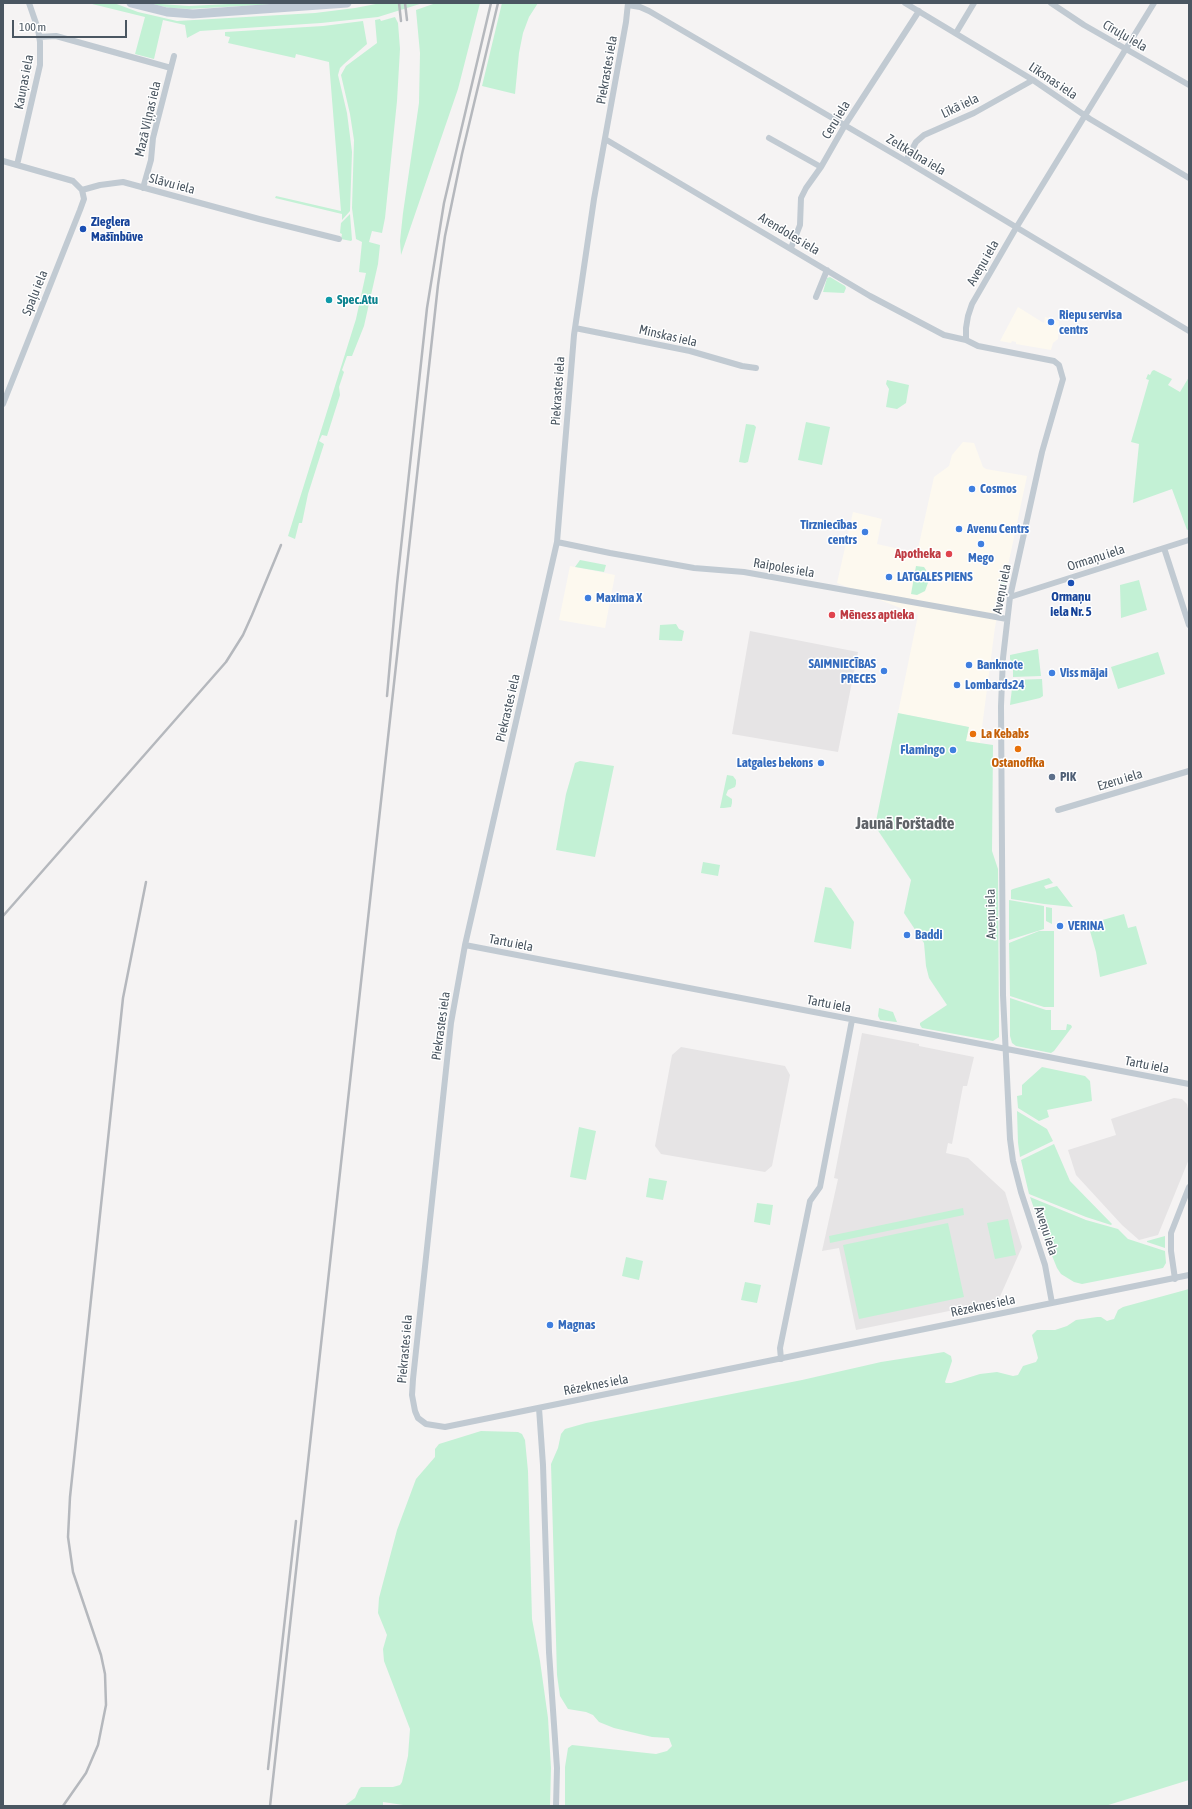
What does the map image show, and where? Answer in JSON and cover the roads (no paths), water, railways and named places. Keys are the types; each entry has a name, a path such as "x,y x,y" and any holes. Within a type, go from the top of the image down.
{"street":[{"name":"Kauņas iela","path":"17,165 39,73 41,53 40,37 34,16 28,3"},
{"path":"131,3 167,12 193,14 348,3"},
{"name":"Līksnas iela","path":"905,3 1033,80 1084,116 1189,178"},
{"path":"956,33 974,3"},
{"name":"Cīruļu iela","path":"1051,3 1084,25 1189,85"},
{"name":"Aveņu iela","path":"1052,1303 1045,1265 1021,1192 1013,1161 1010,1139 1005,1049 1002,920 1001,706 1002,658 1010,597 1042,452 1063,379 1059,365 1054,361 978,346 966,340 968,316 972,304 1016,228 1154,3"},
{"name":"Zeltkalna iela","path":"628,4 649,11 845,125 1189,332"},
{"name":"Piekrastes iela","path":"418,1418 412,1395 413,1379 451,1023 466,945 557,542 575,328 628,4"},
{"name":"Ceru iela","path":"792,248 800,225 801,198 806,188 821,167 845,125 919,11"},
{"path":"40,37 56,36 171,68"},
{"name":"Mazā Viļņas iela","path":"143,188 151,160 153,138 174,56"},
{"name":"Līkā iela","path":"906,161 916,142 924,135 974,113 1033,80"},
{"path":"769,138 821,167"},
{"name":"Arendoles iela","path":"605,139 792,248 870,296 944,335 966,340"},
{"path":"3,161 74,181 82,190"},
{"name":"Slāvu iela","path":"82,190 100,185 123,182 339,239"},
{"name":"Spaļu iela","path":"3,404 80,210 84,199 82,190"},
{"path":"816,297 827,270"},
{"name":"Minskas iela","path":"575,328 690,351 742,366 756,368"},
{"name":"Ormaņu iela","path":"1010,597 1188,540"},
{"name":"Raipoles iela","path":"557,542 612,554 694,568 744,572 1007,619"},
{"path":"1164,548 1189,625"},
{"name":"Ezeru iela","path":"1058,810 1189,771"},
{"name":"Tartu iela","path":"466,945 1189,1084"},
{"path":"781,1359 780,1348 810,1201 820,1187 852,1020"},
{"path":"1175,1278 1171,1251 1171,1233 1189,1187"},
{"name":"Rēzeknes iela","path":"418,1418 426,1424 445,1427 1189,1275"},
{"path":"539,1408 543,1465 549,1652 557,1768 556,1806"}],"railway":[{"path":"399,3 401,21"},
{"path":"405,3 407,20"},
{"path":"387,696 397,584 427,308 444,203 491,3"},
{"path":"270,1806 438,285 445,236 462,154 498,3"},
{"path":"3,916 226,662 243,635 281,545"},
{"path":"63,1806 86,1773 98,1745 106,1705 105,1674 101,1655 73,1572 68,1537 70,1497 123,998 146,882"},
{"path":"268,1769 296,1521"}],"place":[{"name":"Zieglera Mašīnbūve","path":"83,229"},
{"name":"Spec.Atu","path":"329,300"},
{"name":"Riepu servisa centrs","path":"1051,322"},
{"name":"Cosmos","path":"972,489"},
{"name":"Avenu Centrs","path":"959,529"},
{"name":"Tirzniecības centrs","path":"865,532"},
{"name":"Mego","path":"981,544"},
{"name":"Apotheka","path":"949,554"},
{"name":"LATGALES PIENS","path":"889,577"},
{"name":"Ormaņu iela Nr. 5","path":"1071,583"},
{"name":"Maxima X","path":"588,598"},
{"name":"Mēness aptieka","path":"832,615"},
{"name":"Banknote","path":"969,665"},
{"name":"SAIMNIECĪBAS PRECES","path":"884,671"},
{"name":"Viss mājai","path":"1052,673"},
{"name":"Lombards24","path":"957,685"},
{"name":"La Kebabs","path":"973,734"},
{"name":"Ostanoffka","path":"1018,749"},
{"name":"Flamingo","path":"953,750"},
{"name":"Latgales bekons","path":"821,763"},
{"name":"PIK","path":"1052,777"},
{"name":"VERINA","path":"1060,926"},
{"name":"Baddi","path":"907,935"},
{"name":"Magnas","path":"550,1325"}],"district":[{"name":"Jaunā Forštadte","path":"905,824"}]}
